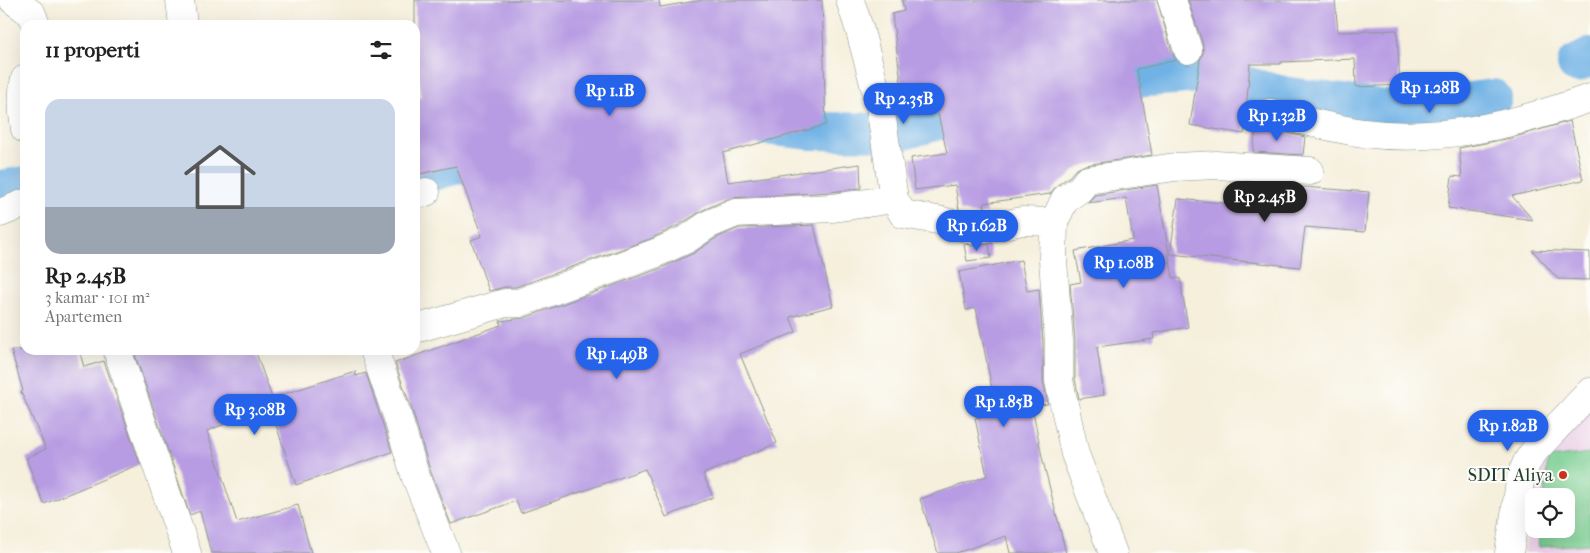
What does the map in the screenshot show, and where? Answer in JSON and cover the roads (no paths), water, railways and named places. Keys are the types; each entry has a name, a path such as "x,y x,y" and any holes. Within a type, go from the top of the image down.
{"street":[{"path":"13,0 32,14 34,20"},
{"path":"180,0 182,20"},
{"path":"850,0 880,106 894,199 903,214 942,221 975,231 1022,221 1054,222"},
{"path":"1172,0 1188,50"},
{"path":"1270,113 1363,132 1430,136 1509,123 1560,109 1590,98"},
{"path":"1113,553 1075,454 1060,381 1053,260 1054,222 1065,199 1080,189 1087,180 1174,167 1216,165 1310,171"},
{"path":"420,327 505,303 520,303 688,240 709,224 736,213 833,208 894,199"},
{"path":"0,213 20,206"},
{"path":"119,355 186,553"},
{"path":"376,355 397,414 415,475 446,553"},
{"path":"1509,553 1521,476 1527,462 1535,450 1590,392"}],"waterway":[{"path":"1576,64 1590,57"},
{"path":"1088,86 1132,79 1202,74 1283,95 1395,110 1493,98"},
{"path":"757,125 811,131 900,132 988,107"},
{"path":"420,176 497,154"},
{"path":"0,189 20,186"}],"place":[{"name":"SDIT Aliya","path":"1563,475"}]}
